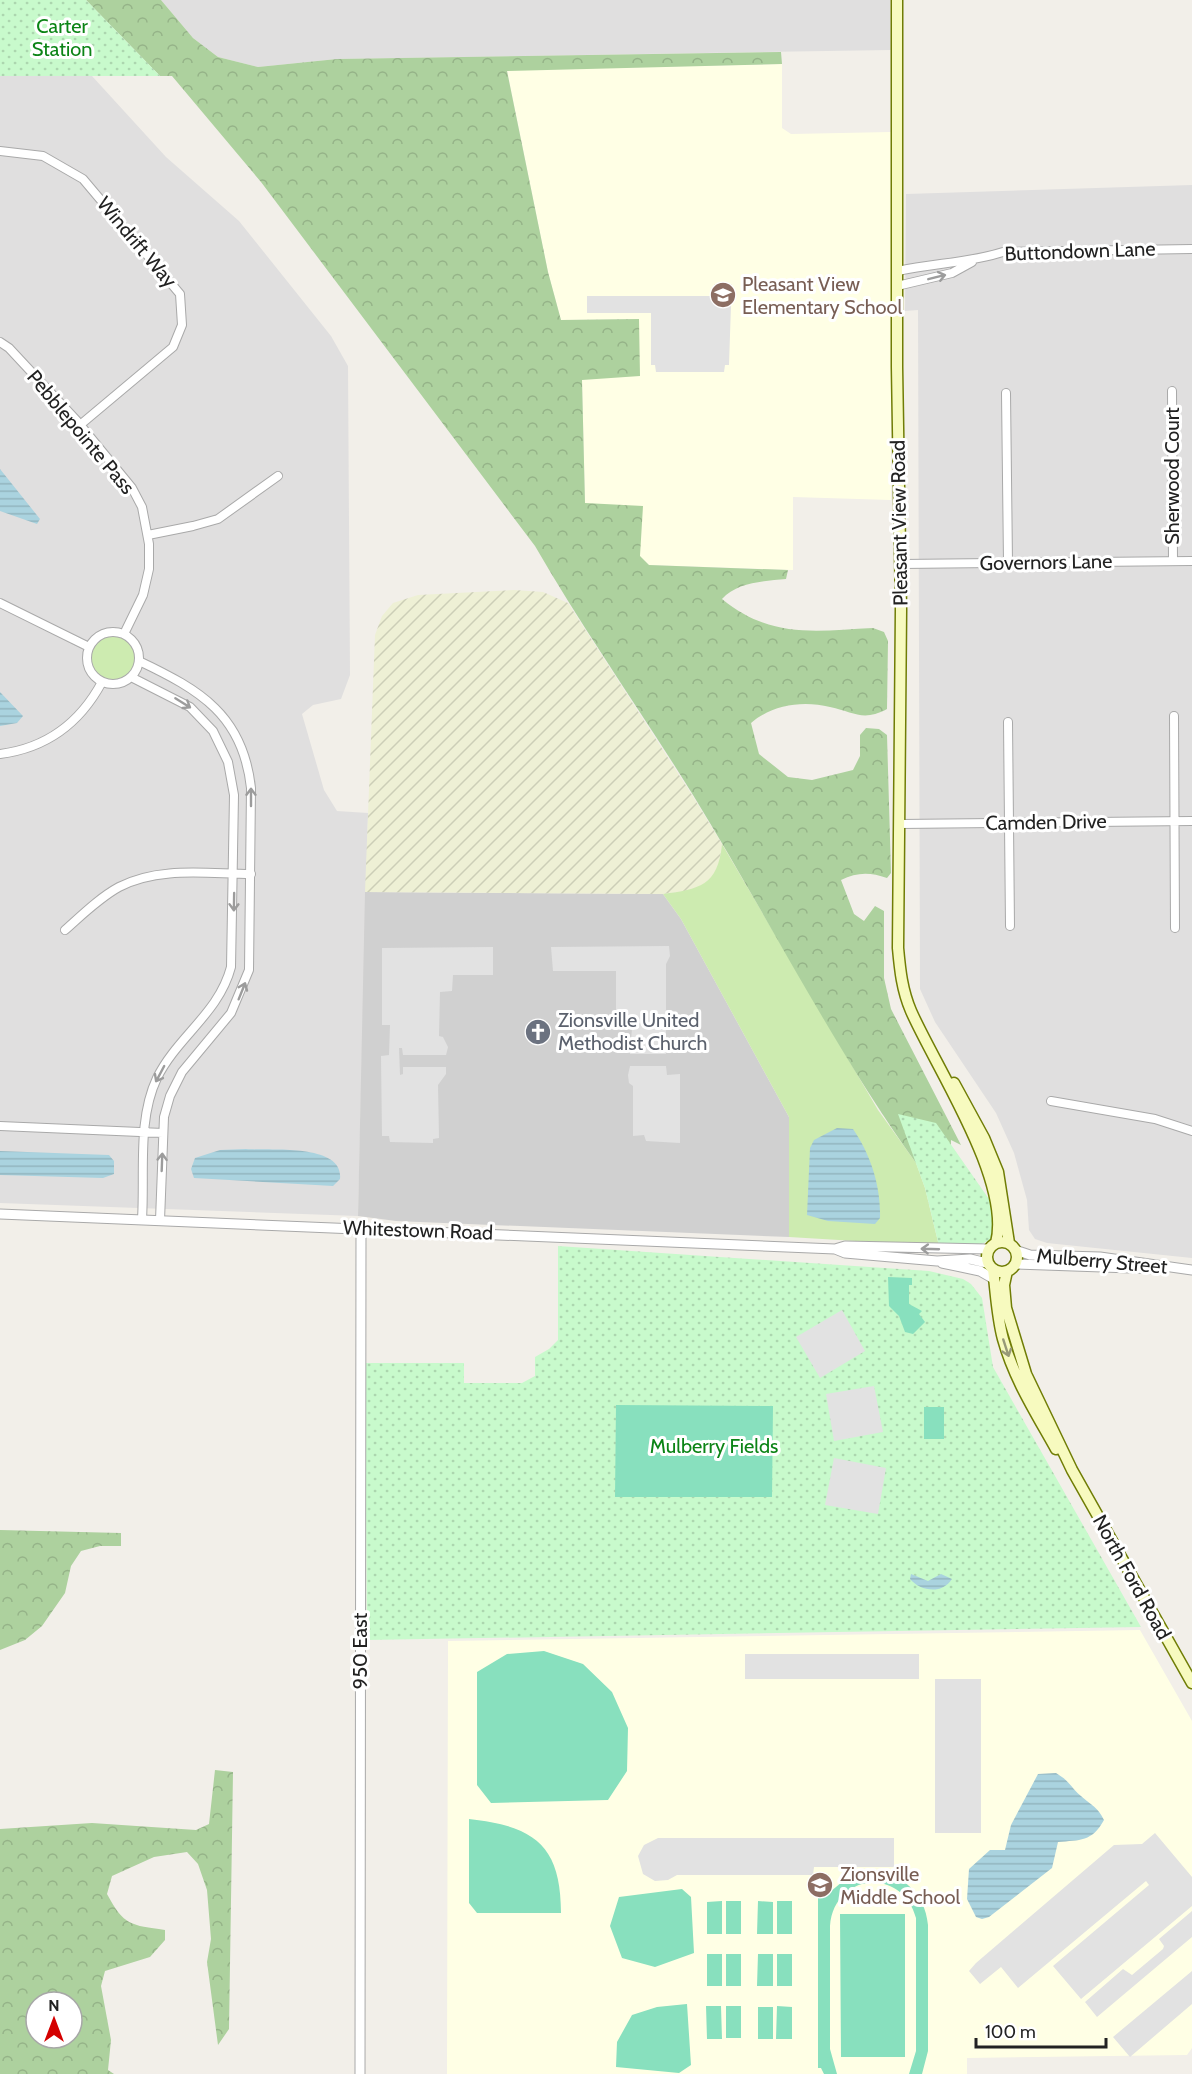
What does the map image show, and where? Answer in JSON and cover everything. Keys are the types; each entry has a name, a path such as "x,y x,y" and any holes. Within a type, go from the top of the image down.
{"main road":[{"name":"Pleasant View Road","path":"897,0 897,286 901,564 898,948 901,982 911,1010 985,1164 998,1222 992,1246 991,1270"},
{"name":"Pleasant View Road","path":"927,1040 984,1138 998,1172 1012,1247 1011,1268"},
{"path":"992,1246 1012,1247"},
{"path":"991,1270 1011,1268"},
{"name":"North Ford Road","path":"1011,1268 1004,1285 1006,1308 1026,1374 1072,1470 1192,1683"},
{"name":"North Ford Road","path":"991,1270 1002,1338 1011,1365 1025,1396 1064,1462 1072,1470"}],"street":[{"name":"Windrift Way","path":"0,151 43,156 83,179 180,294 182,325 173,347 80,425"},
{"name":"Buttondown Lane","path":"898,270 954,260 974,261 1003,252 1192,249"},
{"path":"897,286 952,273 974,261"},
{"name":"Pebblepointe Pass","path":"0,342 9,348 80,425 132,488 142,507 148,535 150,561 146,583 124,634"},
{"name":"Sherwood Court","path":"1172,391 1173,561"},
{"path":"1006,393 1008,562"},
{"path":"148,535 218,519 278,476"},
{"name":"Governors Lane","path":"901,564 1192,561"},
{"path":"0,603 89,647"},
{"path":"112,632 124,634 136,646 139,661 131,677 115,684 102,682 88,667 89,647 102,634 112,632"},
{"path":"139,661 183,682 205,696 236,734 250,775 251,949 245,984 227,1019 177,1080 166,1106 160,1220"},
{"path":"131,677 190,707 207,724 219,741 233,779 233,943 229,975 213,1007 169,1059 158,1078 147,1109 142,1219"},
{"path":"0,754 32,747 61,732 84,710 102,682"},
{"path":"1174,716 1175,927"},
{"path":"1008,723 1011,927"},
{"name":"Camden Drive","path":"900,824 1192,821"},
{"path":"65,930 105,896 133,881 166,874 252,874"},
{"path":"1051,1101 1155,1119 1192,1131"},
{"path":"0,1126 163,1133"},
{"name":"Whitestown Road","path":"0,1214 361,1227 835,1249 845,1253 938,1261 980,1271 991,1270"},
{"name":"950 East","path":"360,2074 361,1227"},
{"name":"Whitestown Road","path":"835,1249 845,1246 992,1246"},
{"name":"Mulberry Street","path":"1012,1247 1030,1255 1100,1257 1191,1270"},
{"name":"Whitestown Road","path":"938,1261 970,1258 991,1270"},
{"name":"Mulberry Street","path":"1011,1268 1191,1270"}],"shaded area":[{"path":"161,0 890,0 891,50 337,59 258,67 218,57 193,38"},
{"name":"Pleasant View Elementary School","path":"782,64 782,128 791,134 891,132 891,500 793,497 793,570 649,565 585,503 582,380 639,319 561,320 548,272 507,70"},
{"path":"0,76 92,76 166,157 239,221 331,336 348,366 350,675 341,699 313,705 302,714 324,790 337,811 368,813 358,1216 0,1203"},
{"path":"1192,185 1192,1258 1047,1243 1035,1239 1029,1230 1027,1200 1014,1153 996,1113 935,1022 920,989 918,310 905,311 906,194"},
{"path":"587,296 719,296 720,305 731,305 729,365 725,365 724,372 656,372 655,365 651,365 651,313 587,313"},
{"path":"514,590 543,592 568,603 722,844 718,871 704,884 693,890 663,894 365,892 375,635 382,616 393,603 418,595"},
{"path":"365,892 663,894 681,919 789,1117 789,1237 396,1221 358,1216"},
{"path":"669,946 670,956 666,964 666,1054 630,1054 633,1015 616,1014 616,971 553,971 551,947"},
{"path":"493,947 493,975 453,975 452,991 440,992 439,1036 443,1037 448,1047 446,1055 403,1055 402,1048 399,1048 400,1075 403,1074 403,1067 446,1067 446,1074 438,1085 439,1138 433,1139 433,1143 390,1142 389,1136 382,1136 381,1056 389,1055 390,1025 382,1025 382,948"},
{"path":"630,1066 666,1066 667,1075 680,1074 680,1143 646,1141 644,1135 633,1136 633,1086 629,1083 628,1075"},
{"path":"842,1310 865,1351 820,1378 796,1337"},
{"path":"874,1386 883,1432 834,1441 826,1394"},
{"path":"834,1458 886,1468 878,1514 825,1505"},
{"name":"Zionsville Middle School","path":"1140,1630 1192,1721 1192,2048 1187,2055 967,2058 967,2074 447,2074 448,1641"},
{"path":"745,1654 919,1654 919,1679 745,1679"},
{"path":"935,1679 981,1679 981,1833 935,1833"},
{"path":"1155,1833 1192,1877 1192,1906 1081,1999 1053,1966 1149,1885 1146,1881 1018,1988 1001,1967 980,1984 969,1971 1114,1845 1142,1844"},
{"path":"658,1838 894,1838 894,1867 814,1867 813,1875 677,1875 668,1880 655,1881 643,1874 638,1856 644,1845"},
{"path":"1192,1911 1192,1937 1097,2017 1085,2002 1123,1969 1132,1975 1163,1949 1164,1946 1159,1939"},
{"path":"1192,1971 1192,2004 1130,2057 1113,2037"}],"green space":[{"name":"Carter Station","path":"0,0 86,0 160,76 0,76"},
{"path":"86,0 161,0 193,38 218,57 258,67 337,59 781,52 782,64 507,71 548,272 561,320 639,319 640,376 582,380 585,503 643,506 640,556 649,565 788,570 786,579 743,586 728,593 722,599 758,621 794,630 873,628 884,632 888,641 887,709 871,715 858,715 819,705 798,704 768,712 751,723 759,754 788,777 812,780 853,770 860,756 860,735 866,728 879,729 887,735 891,873 887,878 864,874 853,875 841,880 854,914 864,921 875,906 884,911 884,978 891,1009 961,1145 951,1140 951,1145 916,1163 829,1028 693,795 535,546 261,182 172,76 160,76"},
{"path":"113,636 128,643 135,658 128,673 113,680 98,673 91,658 98,643"},
{"path":"722,844 878,1110 916,1163 925,1188 939,1246 789,1237 789,1117 681,919 663,894 687,890 704,883 716,869"},
{"path":"898,1114 936,1123 991,1202 995,1224 992,1238 973,1246 939,1246 925,1188"},
{"name":"Mulberry Fields","path":"558,1246 929,1271 963,1279 971,1284 982,1298 993,1367 1141,1627 367,1640 365,1363 464,1363 464,1383 522,1383 535,1376 535,1357 549,1349 558,1340"},
{"path":"888,1277 912,1278 912,1285 909,1285 909,1304 922,1311 919,1314 925,1322 913,1334 905,1332 899,1316 889,1306"},
{"path":"616,1405 773,1406 772,1497 615,1497"},
{"path":"924,1407 944,1407 944,1439 924,1439"},
{"path":"0,1530 121,1533 121,1546 100,1546 81,1551 71,1566 65,1593 42,1626 25,1640 0,1650"},
{"path":"544,1651 583,1664 612,1692 628,1728 627,1771 608,1800 491,1803 477,1785 477,1672 507,1654"},
{"path":"215,1770 233,1772 229,2029 218,2045 207,1962 211,1939 207,1890 198,1864 187,1852 154,1857 112,1876 107,1894 118,1912 136,1925 165,1930 165,1940 150,1957 105,1971 101,1986 111,2040 108,2070 114,2074 0,2074 0,1829 92,1823 196,1830 209,1824"},
{"path":"469,1819 511,1827 527,1834 539,1843 549,1855 556,1871 561,1913 477,1913 469,1903"},
{"path":"864,1872 888,1874 898,1878 915,1892 926,1913 928,1925 928,2051 922,2074 909,2074 916,2051 916,1918 908,1901 897,1890 884,1884 869,1883 855,1886 843,1895 834,1908 830,1926 830,2049 837,2074 824,2074 821,2068 818,2068 818,1886 829,1886 830,1892 848,1877"},
{"path":"682,1889 691,1897 694,1953 655,1967 622,1958 610,1926 619,1897"},
{"path":"722,1901 722,1934 707,1934 707,1902"},
{"path":"726,1901 741,1901 741,1934 726,1934"},
{"path":"758,1901 773,1902 773,1934 757,1934"},
{"path":"777,1901 792,1901 792,1934 777,1934"},
{"path":"840,1914 905,1914 905,2057 841,2057"},
{"path":"707,1954 722,1954 722,1986 707,1986"},
{"path":"726,1954 741,1954 741,1986 726,1986"},
{"path":"758,1954 773,1954 773,1986 757,1986"},
{"path":"777,1954 792,1954 792,1986 777,1986"},
{"path":"687,2004 691,2065 679,2073 616,2067 617,2042 632,2015 657,2007"},
{"path":"706,2006 721,2006 722,2039 707,2039"},
{"path":"726,2006 741,2006 741,2038 726,2038"},
{"path":"777,2006 792,2007 792,2039 776,2039"},
{"path":"758,2007 773,2007 773,2039 758,2039"}],"water":[{"path":"0,469 40,519 37,524 0,511"},
{"path":"0,692 23,716 17,723 0,726"},
{"path":"837,1128 853,1129 870,1160 877,1183 880,1206 880,1218 875,1224 828,1221 807,1215 810,1148 814,1140"},
{"path":"220,1150 303,1151 318,1154 330,1159 338,1167 340,1179 333,1186 194,1178 191,1169 195,1158"},
{"path":"0,1151 109,1155 114,1161 114,1174 103,1178 0,1175"},
{"path":"911,1574 928,1581 941,1574 952,1579 943,1587 931,1590 914,1583 910,1579"},
{"path":"1056,1773 1097,1809 1104,1820 1090,1836 1079,1840 1058,1842 1052,1868 989,1917 982,1919 976,1917 967,1899 969,1869 990,1850 1005,1850 1011,1825 1038,1774"}],"place":[{"name":"Pleasant View Elementary School","path":"723,295"},
{"name":"Zionsville United Methodist Church","path":"538,1032"},
{"name":"Zionsville Middle School","path":"820,1885"}]}
